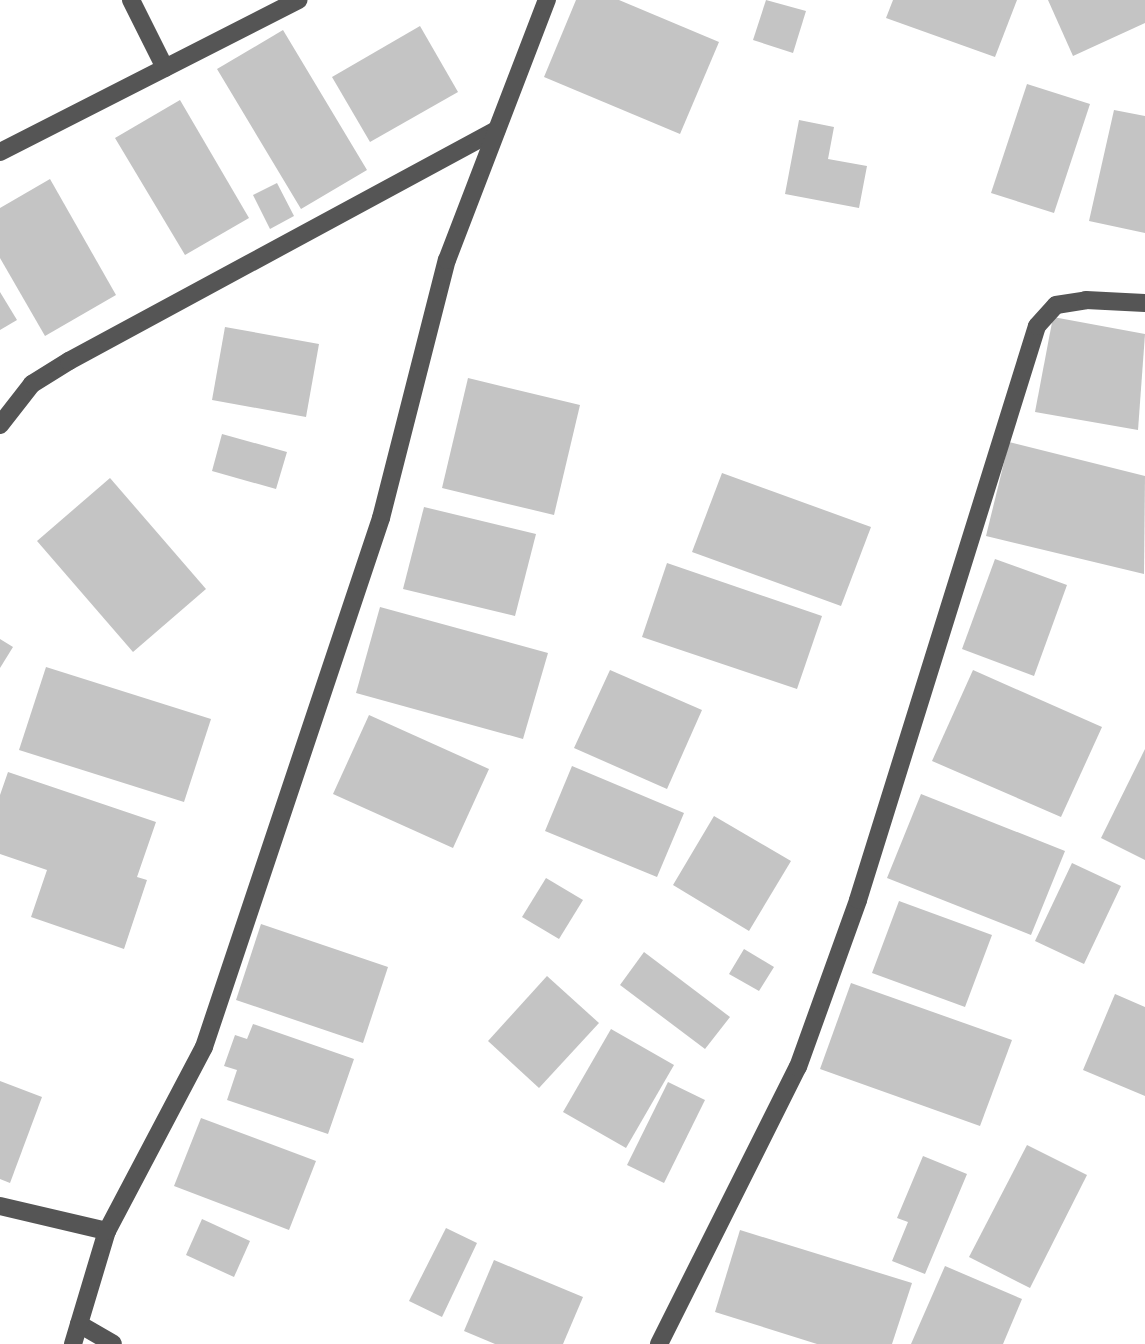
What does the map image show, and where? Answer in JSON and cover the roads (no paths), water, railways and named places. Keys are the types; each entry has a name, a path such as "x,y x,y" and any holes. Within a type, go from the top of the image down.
{"street":[{"path":"131,0 165,68"},
{"path":"0,152 298,0"},
{"path":"73,1344 107,1231 204,1047 381,518 447,260 547,0"},
{"path":"0,425 32,384 69,361 497,130"},
{"path":"659,1344 799,1067 858,900 1037,326 1056,305 1086,300 1145,303"},
{"path":"0,1206 107,1231"},
{"path":"79,1324 113,1344"}]}
